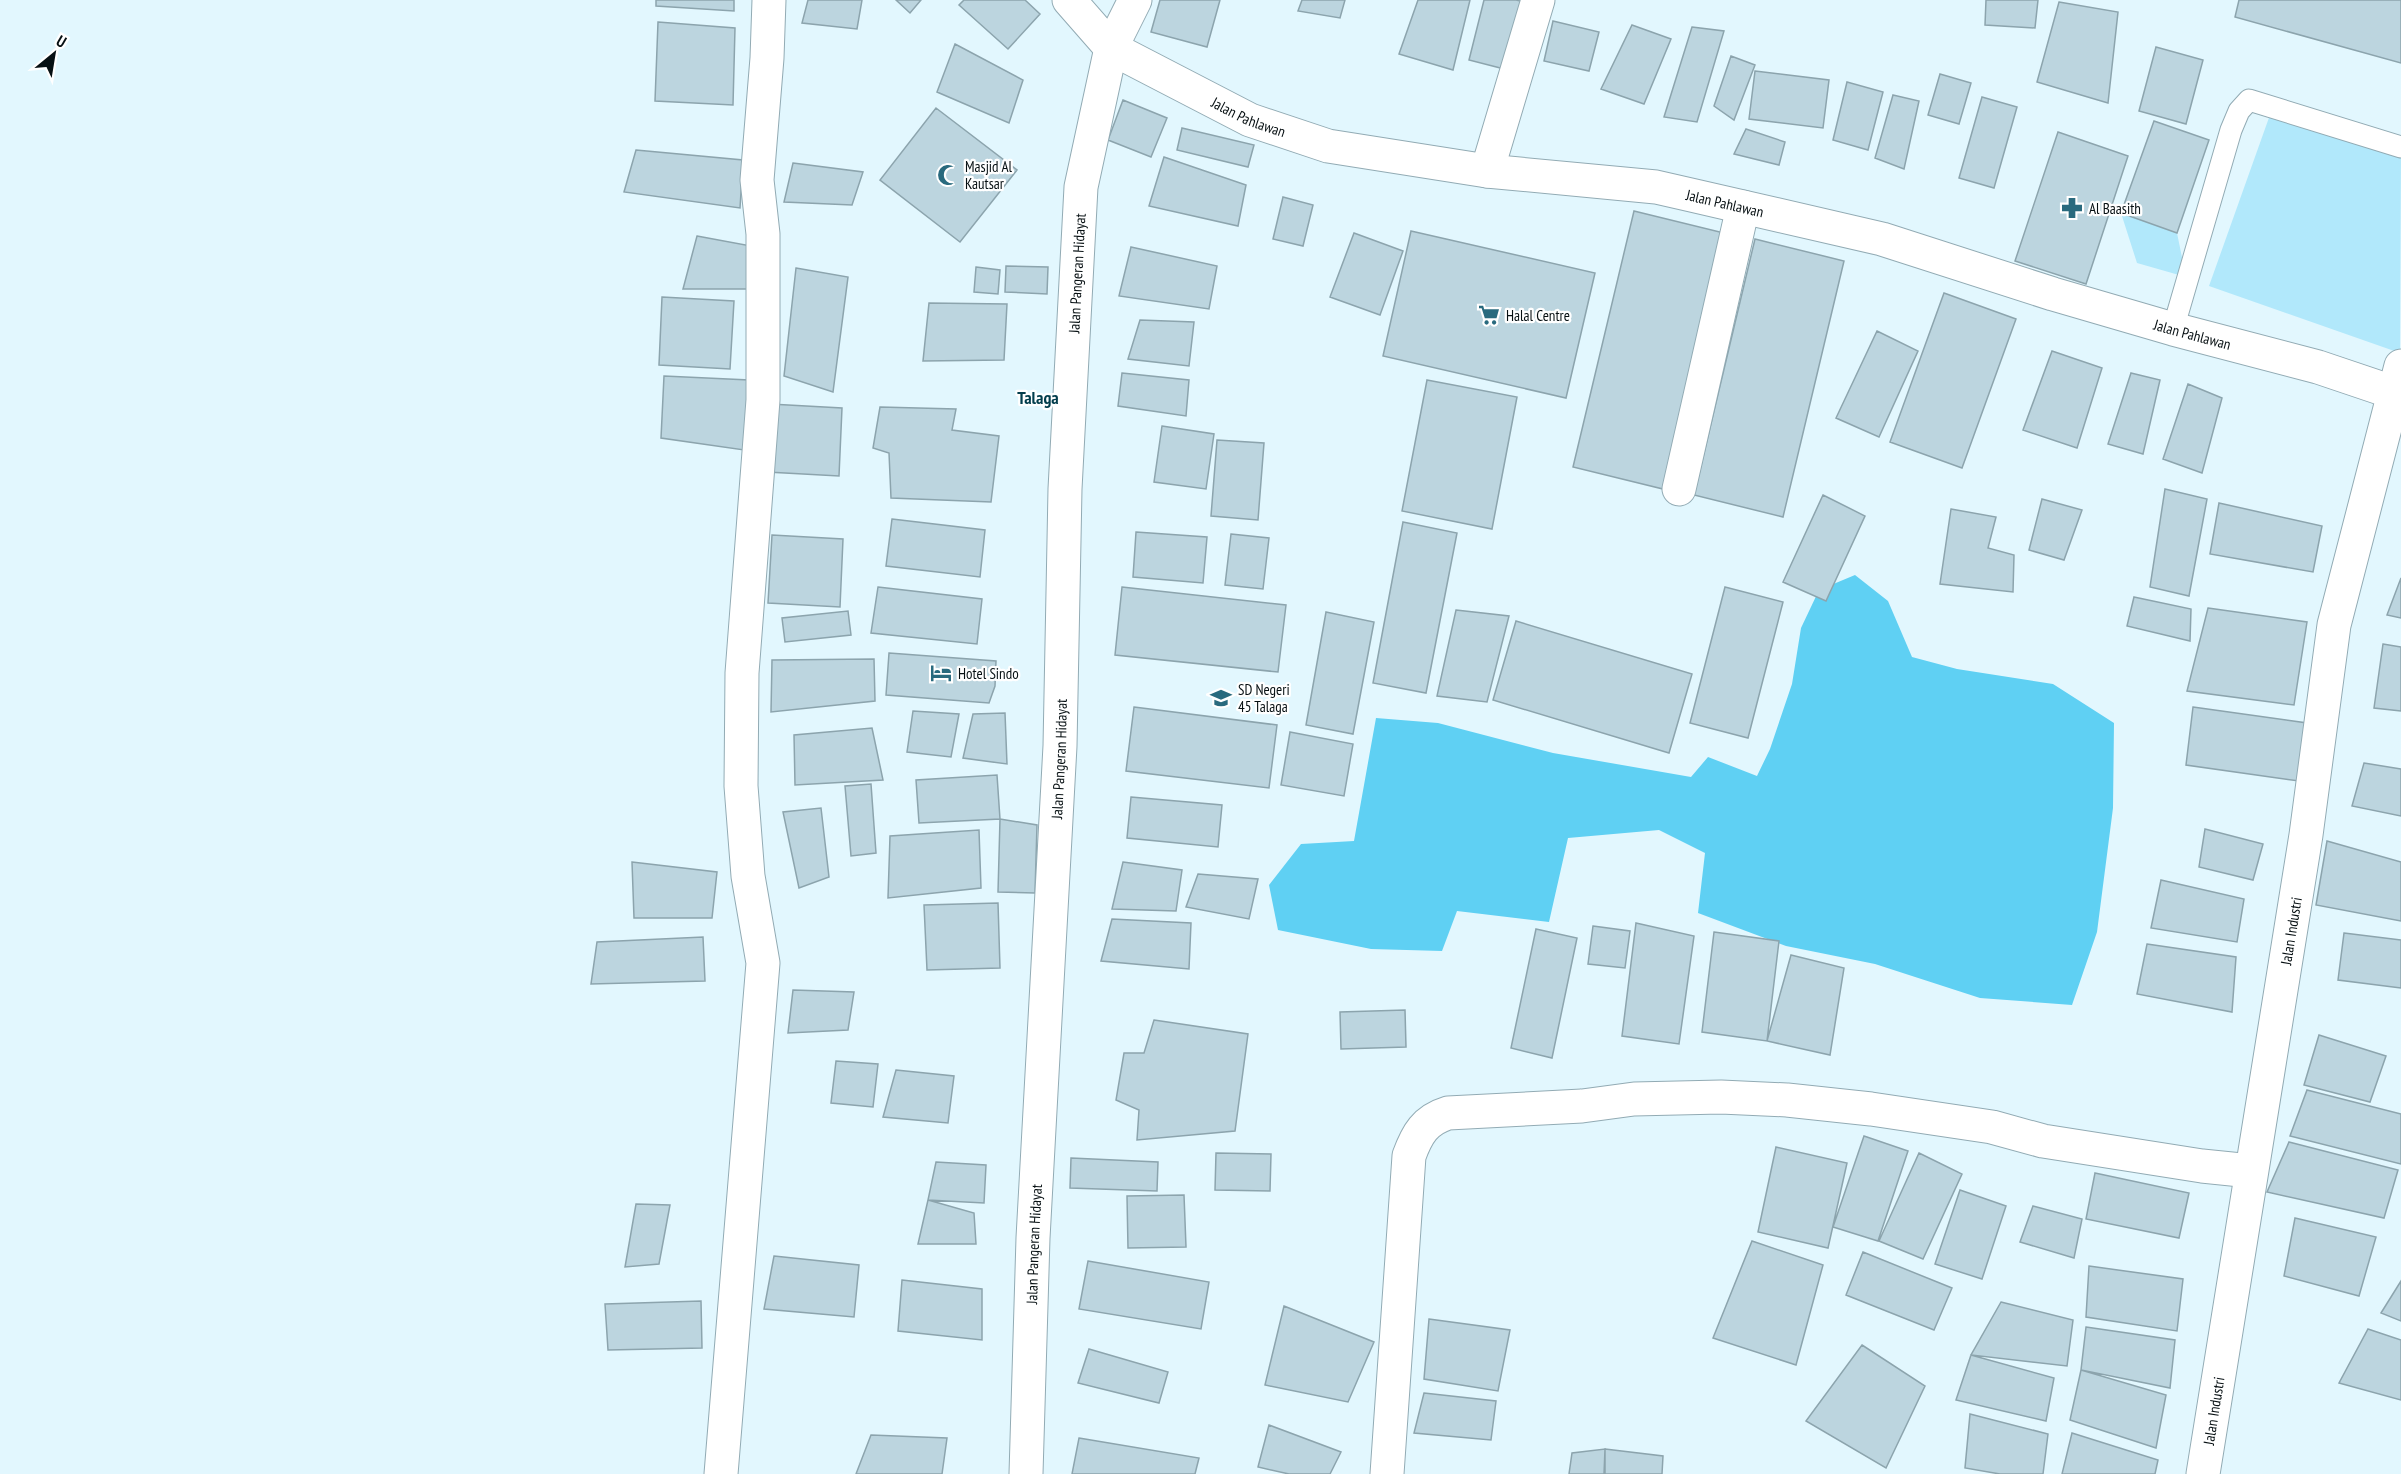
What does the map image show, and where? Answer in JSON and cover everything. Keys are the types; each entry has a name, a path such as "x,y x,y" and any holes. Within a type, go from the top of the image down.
{"street":[{"path":"721,1474 763,963 748,876 741,786 742,673 763,400 763,234 758,180 769,0"},
{"name":"Jalan Pahlawan","path":"1069,0 1111,48 1250,120 1328,146 1487,171 1656,187 1882,239 2172,329 2318,367 2399,384"},
{"name":"Jalan Pangeran Hidayat","path":"1026,1474 1033,1238 1060,746 1065,489 1081,187 1111,48 1135,0"},
{"path":"1487,171 1538,0"},
{"path":"1679,489 1743,207"},
{"name":"Jalan Industri","path":"2203,1474 2250,1171 2299,882 2334,625 2399,384"},
{"path":"1387,1474 1409,1156 1415,1138 1434,1117 1448,1113 1582,1106 1634,1099 1721,1097 1787,1100 1871,1109 1992,1127 2043,1141 2202,1166 2250,1171"}],"lane":[{"path":"2172,329 2231,130 2239,111 2248,100 2401,147"}],"shaded area":[{"path":"2271,112 2401,150 2400,353 2209,286"},
{"path":"2121,213 2177,233 2186,277 2137,263"},
{"path":"1855,575 1888,601 1912,657 1957,669 2053,684 2114,723 2113,808 2097,932 2072,1005 1980,998 1875,964 1786,946 1698,913 1705,853 1659,830 1568,838 1549,922 1457,911 1442,951 1371,949 1278,930 1269,885 1301,844 1354,841 1376,718 1438,723 1553,753 1691,777 1708,757 1757,776 1770,749 1792,684 1801,628 1819,590"}],"building":[{"path":"656,0 734,0 734,11 656,6"},
{"path":"808,0 862,0 857,29 802,23"},
{"path":"896,0 921,0 910,13"},
{"path":"964,0 1025,0 1040,14 1008,49 959,5"},
{"path":"1160,0 1220,0 1207,47 1151,32"},
{"path":"1302,0 1345,0 1340,18 1298,11"},
{"path":"1418,0 1470,0 1453,70 1399,54"},
{"path":"1484,0 1516,0 1533,4 1516,72 1469,60"},
{"path":"1986,0 2038,0 2035,28 1985,25"},
{"path":"2239,0 2401,0 2401,63 2235,17"},
{"path":"2059,2 2118,12 2108,103 2037,82"},
{"path":"1553,21 1599,32 1589,71 1544,61"},
{"path":"658,22 735,28 733,105 655,101"},
{"path":"1632,25 1671,39 1644,104 1601,89"},
{"path":"1692,27 1724,31 1697,122 1664,117"},
{"path":"955,44 1023,80 1009,123 937,92"},
{"path":"2156,47 2203,60 2186,124 2139,111"},
{"path":"1731,56 1755,65 1734,120 1714,106"},
{"path":"1755,71 1829,80 1823,128 1749,119"},
{"path":"1940,74 1971,83 1959,124 1928,115"},
{"path":"1847,82 1883,92 1868,150 1833,140"},
{"path":"1893,95 1919,101 1904,169 1875,158"},
{"path":"1982,97 2017,107 1994,188 1959,178"},
{"path":"1123,100 1167,118 1151,157 1108,140"},
{"name":"Masjid Al Kautsar","path":"936,108 1017,170 960,242 880,180"},
{"path":"2154,121 2209,140 2177,233 2121,213"},
{"path":"1182,128 1254,145 1248,167 1177,150"},
{"path":"1746,129 1785,142 1779,165 1734,154"},
{"name":"Al Baasith","path":"2058,132 2128,156 2086,284 2015,261"},
{"path":"636,150 743,160 740,208 624,192"},
{"path":"1164,157 1246,185 1238,226 1149,206"},
{"path":"793,163 863,172 852,205 784,202"},
{"path":"1283,197 1313,205 1303,246 1273,239"},
{"path":"1634,211 1724,233 1663,489 1573,467"},
{"name":"Halal Centre","path":"1411,231 1595,273 1566,398 1383,356"},
{"path":"1354,233 1403,251 1380,315 1330,297"},
{"path":"697,236 762,248 754,289 683,289"},
{"path":"1755,239 1844,261 1783,517 1694,495"},
{"path":"1131,247 1217,266 1209,309 1119,296"},
{"path":"1006,266 1048,267 1047,294 1005,292"},
{"path":"976,267 1000,270 998,294 974,292"},
{"path":"796,268 848,277 833,392 784,376"},
{"path":"1944,293 2016,319 1962,468 1890,442"},
{"path":"662,297 734,301 730,369 659,365"},
{"path":"929,303 1007,304 1004,360 923,361"},
{"path":"1140,320 1194,322 1189,366 1128,359"},
{"path":"1877,331 1918,351 1879,437 1836,418"},
{"path":"2052,351 2102,368 2077,448 2023,430"},
{"path":"1122,373 1189,380 1186,416 1118,406"},
{"path":"2131,373 2160,380 2143,454 2108,444"},
{"path":"664,376 749,380 744,450 661,438"},
{"path":"1427,380 1517,397 1492,529 1402,511"},
{"path":"2188,384 2222,398 2202,473 2163,459"},
{"path":"770,404 842,408 839,476 767,472"},
{"path":"880,407 956,409 952,430 999,436 991,502 891,498 889,453 873,448"},
{"path":"1162,426 1214,434 1206,489 1154,482"},
{"path":"1217,440 1264,443 1258,520 1211,516"},
{"path":"2165,489 2207,499 2189,596 2150,587"},
{"path":"1823,495 1865,516 1826,601 1783,582"},
{"path":"2042,499 2082,510 2064,560 2029,550"},
{"path":"2219,503 2322,526 2313,572 2210,554"},
{"path":"1951,509 1996,517 1988,548 2014,555 2013,592 1940,584"},
{"path":"892,519 985,530 980,577 886,566"},
{"path":"1403,522 1457,533 1426,693 1373,683"},
{"path":"1136,532 1207,537 1203,583 1133,577"},
{"path":"1231,534 1269,538 1263,589 1225,585"},
{"path":"772,535 843,539 840,607 768,603"},
{"path":"2401,578 2401,618 2387,615"},
{"path":"878,587 982,599 977,644 871,633"},
{"path":"1122,587 1286,605 1278,672 1115,655"},
{"path":"1725,587 1783,602 1748,738 1690,723"},
{"path":"2134,597 2191,609 2190,641 2127,626"},
{"path":"2208,608 2307,622 2294,705 2187,691"},
{"path":"1456,610 1509,616 1487,702 1437,696"},
{"path":"848,611 851,635 785,642 782,618"},
{"path":"1326,612 1374,622 1353,734 1306,725"},
{"path":"1516,621 1692,674 1669,753 1493,700"},
{"path":"2383,644 2401,647 2401,711 2374,708"},
{"name":"Hotel Sindo","path":"889,653 996,661 995,686 989,703 886,695"},
{"path":"874,659 875,701 771,712 772,660"},
{"path":"1134,707 1277,725 1269,788 1126,771"},
{"path":"2193,707 2307,723 2299,781 2186,765"},
{"path":"913,711 959,714 951,757 907,752"},
{"path":"1005,713 1007,764 963,758 973,714"},
{"path":"872,728 883,780 795,785 794,735"},
{"path":"1290,732 1353,744 1344,796 1281,785"},
{"path":"2364,763 2401,769 2401,816 2352,806"},
{"path":"997,775 1000,819 919,823 916,780"},
{"path":"871,784 876,853 851,856 845,786"},
{"path":"1131,797 1222,805 1218,847 1127,838"},
{"path":"821,808 829,877 799,888 783,812"},
{"path":"1000,819 1037,825 1035,893 998,892"},
{"path":"2205,829 2263,844 2253,880 2199,867"},
{"path":"979,830 981,888 888,898 890,836"},
{"path":"2327,841 2401,862 2401,921 2316,905"},
{"path":"632,862 717,872 712,918 634,918"},
{"path":"1123,862 1182,870 1176,911 1112,909"},
{"path":"1198,874 1258,879 1249,919 1186,907"},
{"path":"2161,880 2244,899 2237,942 2151,928"},
{"path":"998,903 1000,968 927,970 924,905"},
{"path":"1112,919 1191,923 1189,969 1101,961"},
{"path":"1636,923 1694,936 1679,1044 1622,1036"},
{"path":"1593,926 1630,931 1625,968 1588,964"},
{"path":"1536,929 1577,938 1552,1058 1511,1048"},
{"path":"1714,932 1779,941 1767,1041 1702,1032"},
{"path":"2344,933 2401,940 2401,988 2338,980"},
{"path":"703,937 705,981 591,984 597,942"},
{"path":"2147,944 2236,957 2232,1012 2137,994"},
{"path":"1791,955 1844,968 1830,1055 1767,1041"},
{"path":"793,990 854,992 848,1030 788,1033"},
{"path":"1405,1010 1406,1047 1341,1049 1340,1012"},
{"path":"1154,1020 1248,1034 1235,1131 1137,1140 1139,1110 1116,1100 1124,1053 1144,1053"},
{"path":"2319,1035 2386,1056 2370,1102 2304,1085"},
{"path":"836,1061 878,1064 873,1107 831,1103"},
{"path":"896,1070 954,1076 948,1123 883,1117"},
{"path":"2307,1090 2401,1114 2401,1164 2290,1136"},
{"path":"1864,1136 1908,1151 1878,1241 1833,1227"},
{"path":"2289,1142 2398,1170 2384,1218 2267,1192"},
{"path":"1776,1147 1847,1163 1828,1248 1758,1232"},
{"path":"1216,1153 1271,1154 1270,1191 1215,1190"},
{"path":"1919,1153 1962,1174 1923,1259 1879,1241"},
{"path":"1071,1158 1158,1162 1157,1191 1070,1188"},
{"path":"936,1162 986,1165 984,1203 928,1200"},
{"path":"2095,1173 2189,1193 2179,1238 2086,1219"},
{"path":"1960,1190 2006,1206 1982,1279 1935,1264"},
{"path":"1184,1195 1186,1247 1128,1248 1127,1196"},
{"path":"928,1200 974,1213 976,1244 918,1244"},
{"path":"636,1204 670,1205 659,1264 625,1267"},
{"path":"2033,1206 2082,1219 2074,1258 2020,1242"},
{"path":"2295,1218 2376,1237 2359,1296 2284,1276"},
{"path":"1752,1241 1823,1265 1796,1365 1713,1338"},
{"path":"1863,1252 1952,1288 1934,1330 1846,1295"},
{"path":"774,1256 859,1265 854,1317 764,1309"},
{"path":"1088,1261 1209,1282 1201,1329 1079,1309"},
{"path":"2089,1266 2183,1279 2177,1331 2086,1317"},
{"path":"902,1280 982,1289 982,1340 898,1331"},
{"path":"2401,1281 2401,1321 2381,1313"},
{"path":"701,1301 702,1348 608,1350 605,1304"},
{"path":"2001,1302 2073,1320 2067,1366 1971,1355"},
{"path":"1284,1306 1374,1342 1348,1402 1265,1385"},
{"path":"1429,1319 1510,1330 1498,1391 1424,1379"},
{"path":"2086,1327 2175,1340 2170,1388 2081,1370"},
{"path":"2368,1329 2401,1340 2401,1400 2339,1383"},
{"path":"1862,1345 1925,1386 1886,1468 1806,1421"},
{"path":"1089,1349 1168,1372 1159,1403 1078,1383"},
{"path":"1971,1355 2054,1378 2046,1421 1956,1400"},
{"path":"2081,1370 2166,1395 2156,1448 2070,1420"},
{"path":"1424,1393 1496,1401 1491,1440 1414,1433"},
{"path":"1970,1414 2048,1434 2043,1474 2000,1474 1965,1468"},
{"path":"1269,1425 1341,1452 1330,1474 1289,1474 1258,1467"},
{"path":"2072,1433 2158,1460 2155,1474 2062,1474"},
{"path":"871,1435 947,1438 942,1474 856,1474"},
{"path":"1079,1438 1199,1458 1195,1474 1072,1474"},
{"path":"1605,1449 1663,1456 1662,1474 1605,1474"},
{"path":"1605,1449 1604,1474 1569,1474 1572,1453"}],"place":[{"name":"Masjid Al Kautsar","path":"948,175"},
{"name":"Al Baasith","path":"2072,208"},
{"name":"Halal Centre","path":"1489,315"},
{"name":"Hotel Sindo","path":"941,673"},
{"name":"SD Negeri 45 Talaga","path":"1221,698"}],"district":[{"name":"Talaga","path":"1038,397"}]}
